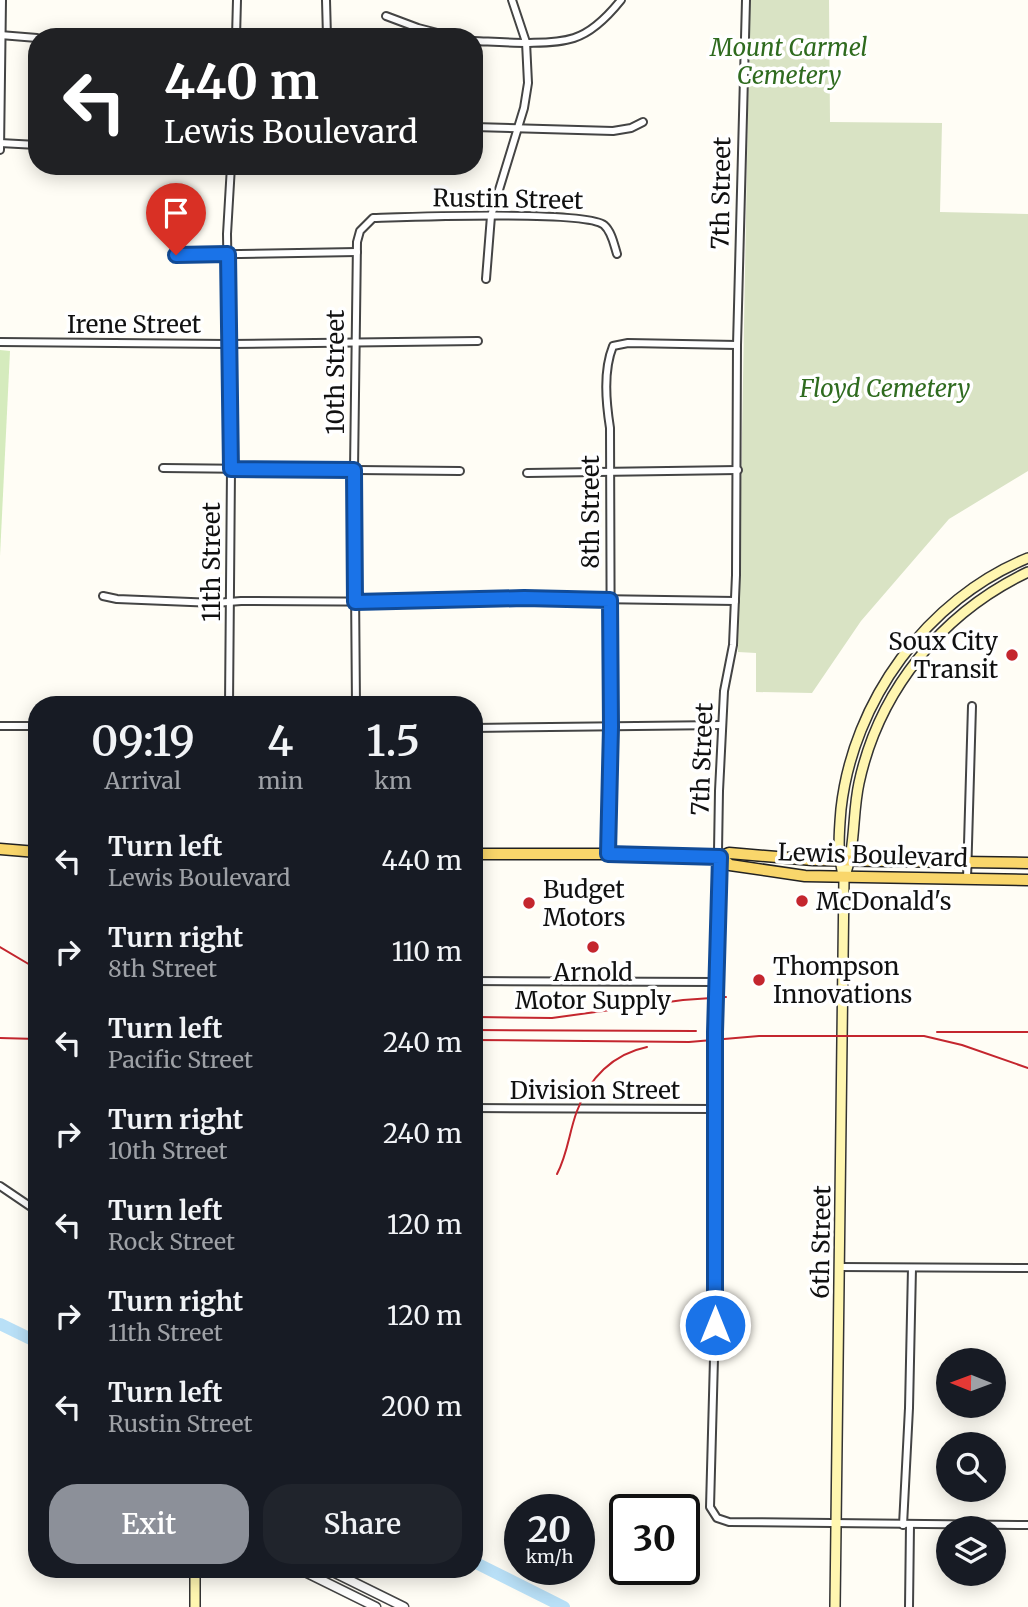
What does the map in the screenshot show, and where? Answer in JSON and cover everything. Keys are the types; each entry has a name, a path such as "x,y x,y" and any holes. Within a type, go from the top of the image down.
{"main road":[{"name":"6th Street","path":"835,1607 844,878 839,860 840,821 850,765 868,714 894,668 922,633 957,601 998,573 1028,558"},
{"name":"6th Street","path":"844,878 851,861 853,817 863,764 877,726 901,682 929,645 966,610 988,593 1028,572"},
{"path":"0,849 28,851"},
{"name":"Lewis Boulevard","path":"483,854 720,857 729,853 851,861 1028,863"},
{"name":"Lewis Boulevard","path":"720,857 730,865 773,873 844,878 1028,880"},
{"path":"195,1578 195,1607"}],"street":[{"path":"0,150 2,0"},
{"path":"236,28 237,0"},
{"path":"326,0 327,28"},
{"path":"486,279 491,216 524,108 528,83 526,41 512,0"},
{"path":"483,41 573,39 595,26 621,0"},
{"name":"7th Street","path":"746,0 737,345 735,601 733,645 724,691 719,791 715,1032 715,1321 710,1507 717,1518 729,1522 836,1522"},
{"path":"386,16 418,28"},
{"path":"1,35 28,37"},
{"path":"483,127 613,131 631,128 643,122"},
{"path":"0,143 28,145"},
{"name":"11th Street","path":"229,696 230,175"},
{"name":"Rustin Street","path":"377,217 591,219 605,226 617,254"},
{"name":"10th Street","path":"356,696 354,470 357,252 360,231 366,222 377,217"},
{"path":"176,255 357,252"},
{"name":"Irene Street","path":"0,342 228,344 478,341"},
{"name":"8th Street","path":"608,854 611,727 607,375 609,356 613,346 620,345 737,345"},
{"path":"163,468 460,471"},
{"path":"527,473 738,470"},
{"path":"103,596 355,602 524,598 735,601"},
{"path":"967,879 972,706"},
{"path":"483,727 722,725"},
{"path":"0,726 28,726"},
{"path":"483,981 717,982"},
{"name":"Division Street","path":"483,1108 716,1109"},
{"path":"0,1186 28,1205"},
{"path":"840,1267 1028,1268"},
{"path":"909,1607 906,1525 912,1268"},
{"path":"836,1522 1028,1525"},
{"path":"317,1578 376,1607"},
{"path":"346,1578 404,1607"}],"green space":[{"name":"Floyd Cemetery","path":"750,0 829,0 830,122 942,123 940,212 1028,214 1028,471 949,519 861,621 812,693 756,692 756,653 738,652"},
{"path":"0,350 10,351 0,556"}],"waterway":[{"path":"0,1324 28,1338"},
{"path":"483,1566 564,1607"}],"railway":[{"path":"0,947 28,964"},
{"path":"483,1017 552,1018 683,1000 726,997"},
{"path":"483,1030 696,1031"},
{"path":"937,1032 1028,1032"},
{"path":"483,1040 689,1042 759,1036 924,1036 962,1045 1028,1068"},
{"path":"0,1038 28,1039"},
{"path":"557,1174 577,1111 595,1078 623,1055 647,1047"}],"place":[{"name":"Soux City Transit","path":"1012,655"},
{"name":"McDonald's","path":"802,901"},
{"name":"Budget Motors","path":"529,903"},
{"name":"Arnold Motor Supply","path":"593,947"},
{"name":"Thompson Innovations","path":"759,980"}],"route":[{"path":"176,255 228,254 231,469 354,470 355,602 524,598 610,600 608,854 720,857 715,1032 715,1325"}],"park label":[{"name":"Mount Carmel Cemetery","path":"789,61"}]}
